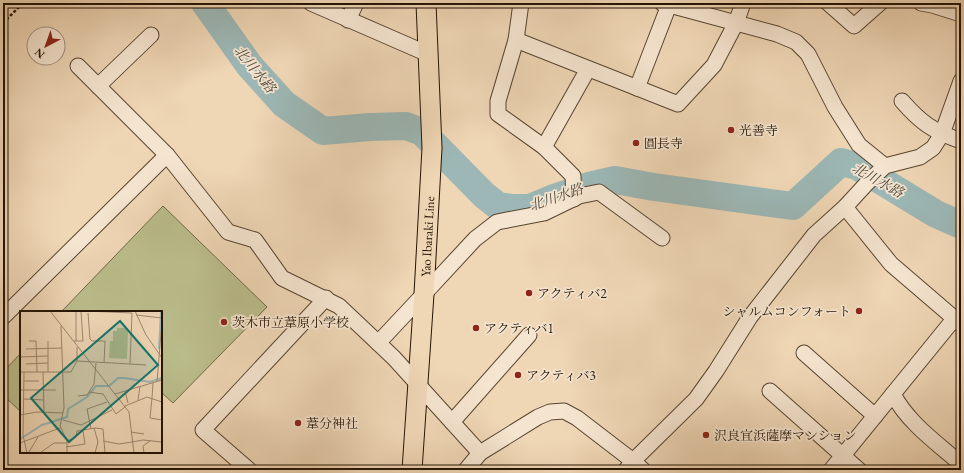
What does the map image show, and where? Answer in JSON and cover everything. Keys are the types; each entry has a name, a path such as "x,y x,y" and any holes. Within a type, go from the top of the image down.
{"main road":[{"name":"Yao Ibaraki Line","path":"412,470 419,385 432,148 426,3"}],"street":[{"path":"311,3 428,54"},
{"path":"348,20 356,3"},
{"path":"521,3 516,40 498,101 498,114 544,147 573,176 574,199"},
{"path":"516,40 678,104 714,65 736,23 743,3"},
{"path":"828,3 854,26 880,3"},
{"path":"921,3 961,14"},
{"path":"637,88 666,4 777,34 796,42 808,54 835,107 859,145 885,166"},
{"path":"98,86 151,35"},
{"path":"78,66 167,155 228,232 255,240 282,278 326,298 339,306 419,385 480,453"},
{"path":"544,147 588,69"},
{"path":"466,470 480,453 538,417 550,412 564,411 577,418 634,467 696,399 716,371 750,317 814,235 885,166 920,157 933,148 942,134 961,80"},
{"path":"902,100 921,121 942,134 961,141"},
{"path":"3,317 167,155"},
{"path":"378,343 475,239 497,222 544,213 579,196 599,192 662,238"},
{"path":"831,470 893,394 958,322 891,264 844,207"},
{"path":"249,470 202,430 326,298"},
{"path":"452,422 529,335"},
{"path":"804,353 875,416"},
{"path":"770,391 859,470"},
{"path":"893,394 900,407 921,430 961,464"}],"path":[{"path":"3,23 23,3"}],"green space":[{"path":"163,206 267,307 173,403 162,393 162,311 62,311"},
{"path":"20,354 20,411 3,395 3,372"}],"waterway":[{"path":"3,6 6,3"},
{"name":"北川水路","path":"205,3 249,65 284,104 323,131 406,126 422,132 484,195 498,206 530,208 589,186 615,180 654,187 793,206 841,162 857,166 936,214 961,225"}],"place":[{"name":"光善寺","path":"731,130"},
{"name":"圓長寺","path":"636,143"},
{"name":"アクティバ2","path":"529,293"},
{"name":"シャルムコンフォート","path":"859,311"},
{"name":"茨木市立葦原小学校","path":"224,322"},
{"name":"アクティバ1","path":"476,328"},
{"name":"アクティバ3","path":"518,375"},
{"name":"葦分神社","path":"298,423"},
{"name":"沢良宜浜薩摩マンション","path":"706,435"}]}
